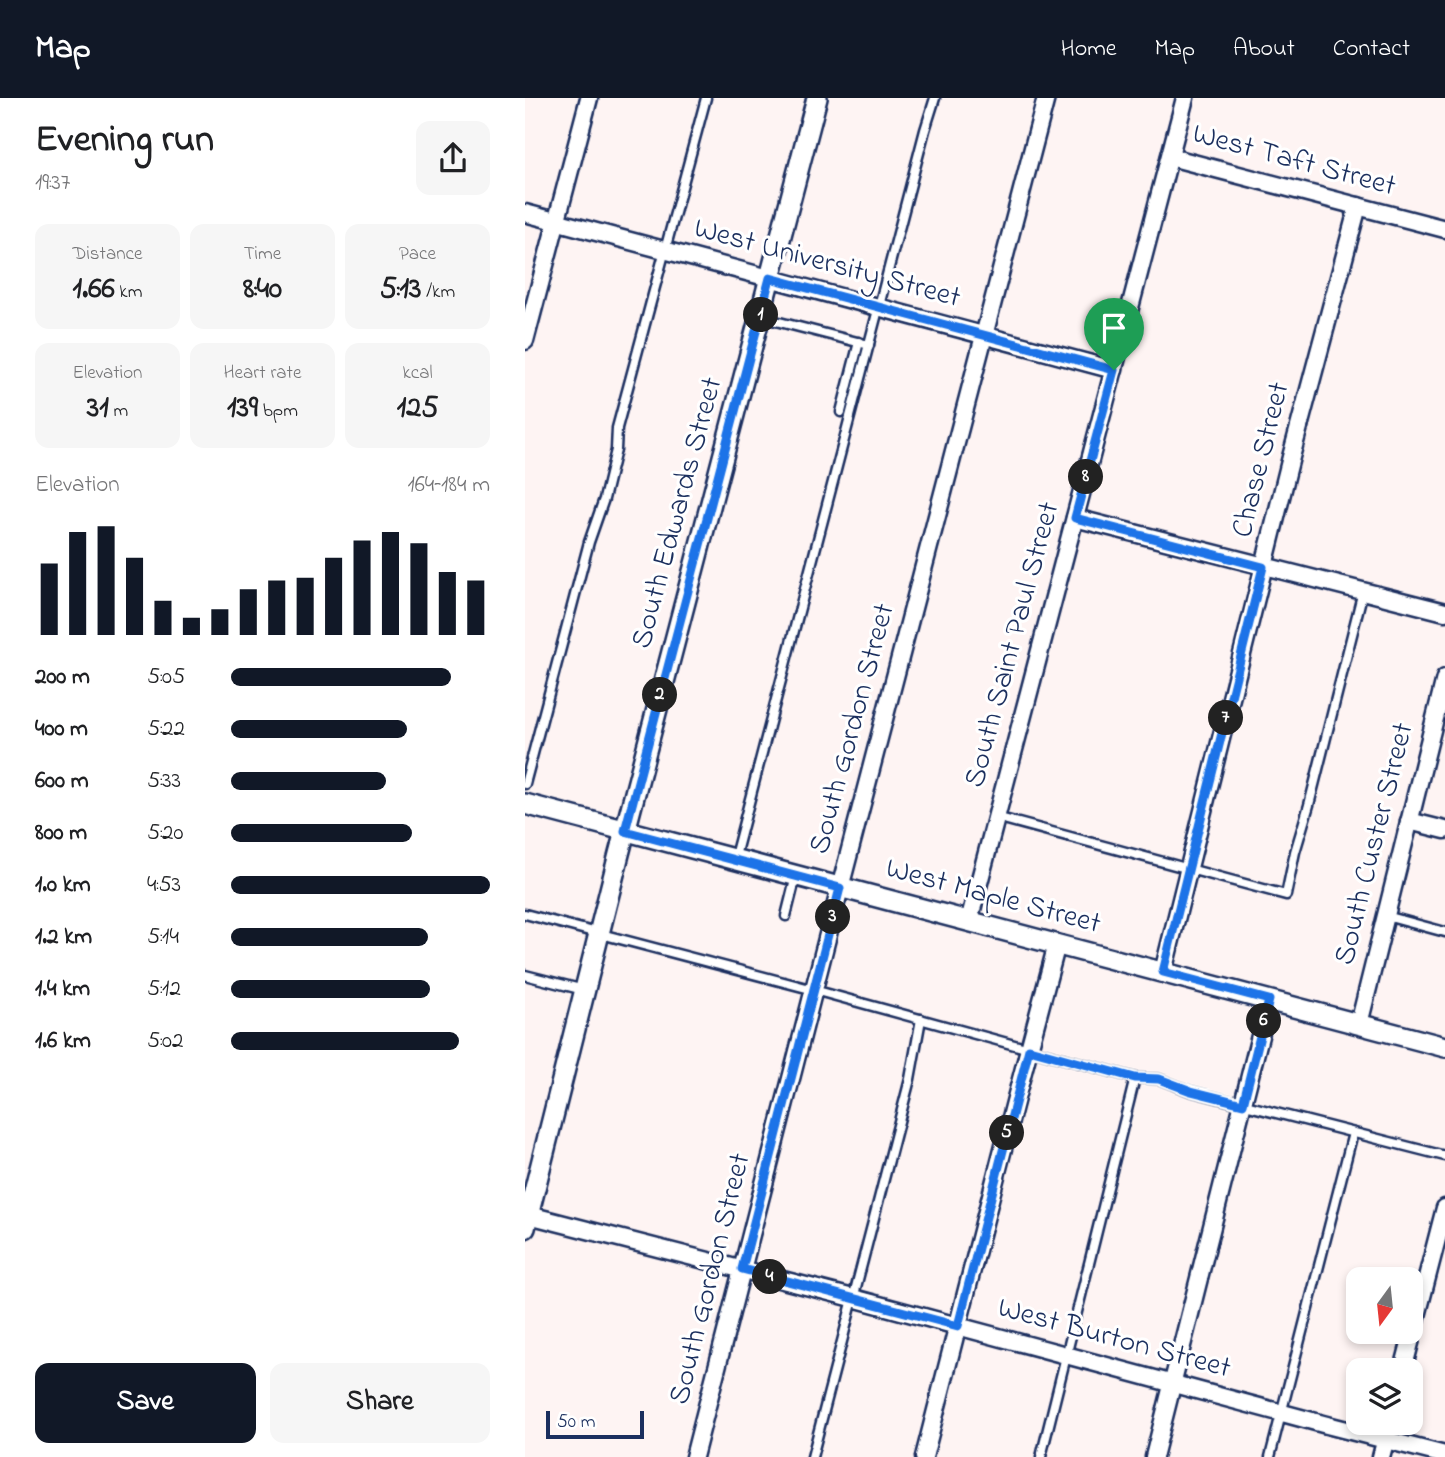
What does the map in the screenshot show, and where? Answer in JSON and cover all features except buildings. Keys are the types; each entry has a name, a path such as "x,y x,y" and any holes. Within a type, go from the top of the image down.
{"street":[{"path":"525,341 589,98"},
{"name":"South Edwards Street","path":"526,1219 598,933 817,98"},
{"name":"South Gordon Street","path":"694,1457 1047,98"},
{"name":"South Saint Paul Street","path":"969,921 1185,98"},
{"name":"West Taft Street","path":"1170,157 1445,229"},
{"name":"Chase Street","path":"1163,972 1263,567 1358,206"},
{"name":"West University Street","path":"525,213 1114,370"},
{"path":"1075,518 1445,612"},
{"name":"South Custer Street","path":"1359,1024 1445,678"},
{"name":"West Maple Street","path":"525,804 1445,1047"},
{"path":"1409,821 1445,830"},
{"path":"925,1457 1057,944"},
{"path":"1154,1457 1269,1000"},
{"path":"1406,1358 1445,1208"},
{"name":"West Burton Street","path":"526,1219 742,1269 1445,1455"},
{"path":"1381,1457 1386,1435"}],"lane":[{"path":"525,784 589,542 617,450 617,428 706,98"},
{"path":"734,860 935,98"},
{"path":"760,317 869,345"},
{"path":"841,411 859,342"},
{"path":"996,817 1286,895 1363,591"},
{"path":"786,916 796,876"},
{"path":"525,914 1135,1078 1159,1079 1191,1091 1445,1156"},
{"path":"1386,916 1445,932"},
{"path":"525,975 584,990"},
{"path":"812,1457 910,1079 921,1019"},
{"path":"1041,1457 1135,1078"},
{"path":"1270,1457 1353,1133"}],"route":[{"path":"770,278 1114,370 1075,518 1263,567 1163,972 1269,1000 1243,1104 1191,1091 1159,1079 1135,1078 1029,1049 958,1326 742,1269 840,888 625,831 770,278"}]}
